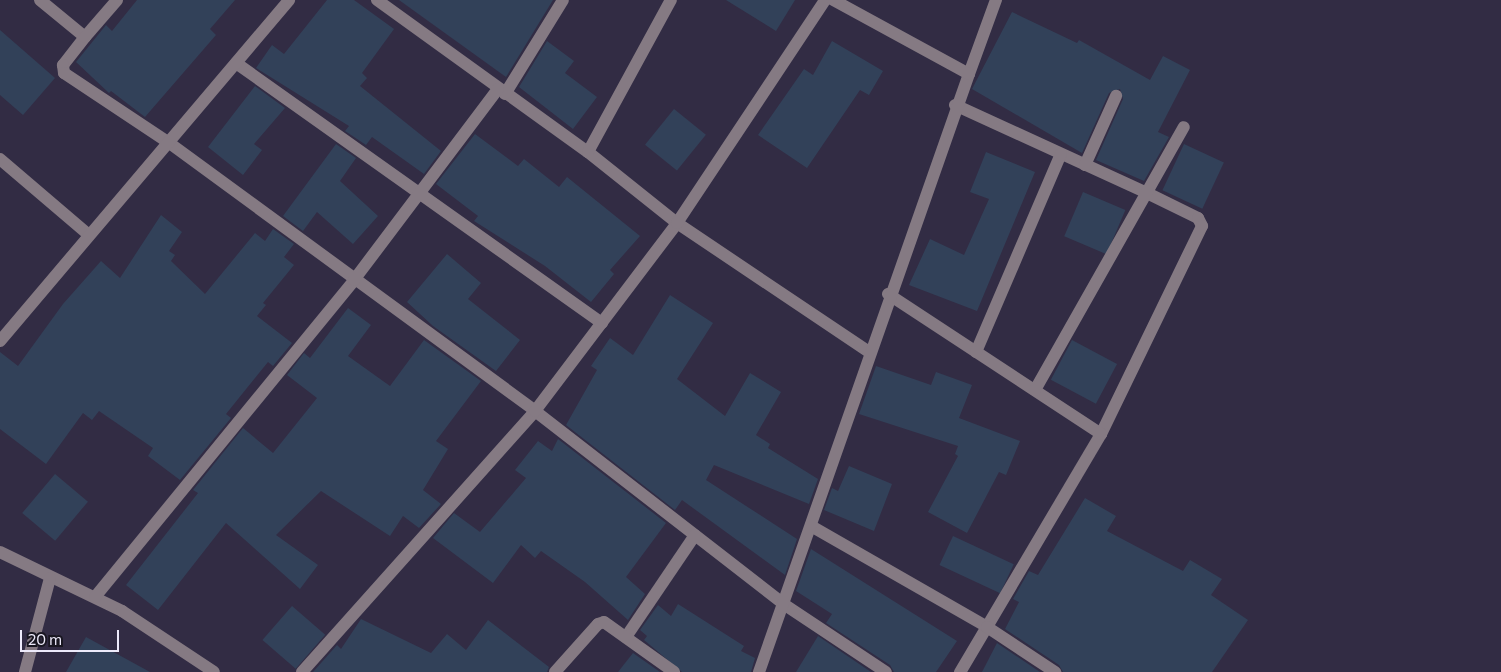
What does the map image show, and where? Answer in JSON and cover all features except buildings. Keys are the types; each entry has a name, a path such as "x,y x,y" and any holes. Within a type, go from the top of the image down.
{"street":[{"path":"40,0 85,37"},
{"path":"117,0 63,65 64,73 168,142 535,411 785,605 886,672"},
{"path":"0,341 289,0"},
{"path":"377,0 501,92 588,152 677,223 869,352"},
{"path":"95,597 354,280 419,194 501,92 563,0"},
{"path":"588,152 671,0"},
{"path":"302,672 535,411 677,223 825,0"},
{"path":"833,0 969,74"},
{"path":"759,672 785,605 888,294 955,105 969,74 996,0"},
{"path":"236,62 602,323"},
{"path":"1085,165 1116,96"},
{"path":"955,105 1147,193 1198,218 1202,226 1101,434 960,672"},
{"path":"1035,390 1184,127"},
{"path":"976,352 1061,154"},
{"path":"0,159 89,236"},
{"path":"888,294 1101,434"},
{"path":"811,526 987,627 1055,672"},
{"path":"626,637 695,534"},
{"path":"0,552 50,578 95,597 214,672"},
{"path":"25,672 50,578"},
{"path":"555,672 598,624 612,624 626,637 674,672"}]}
